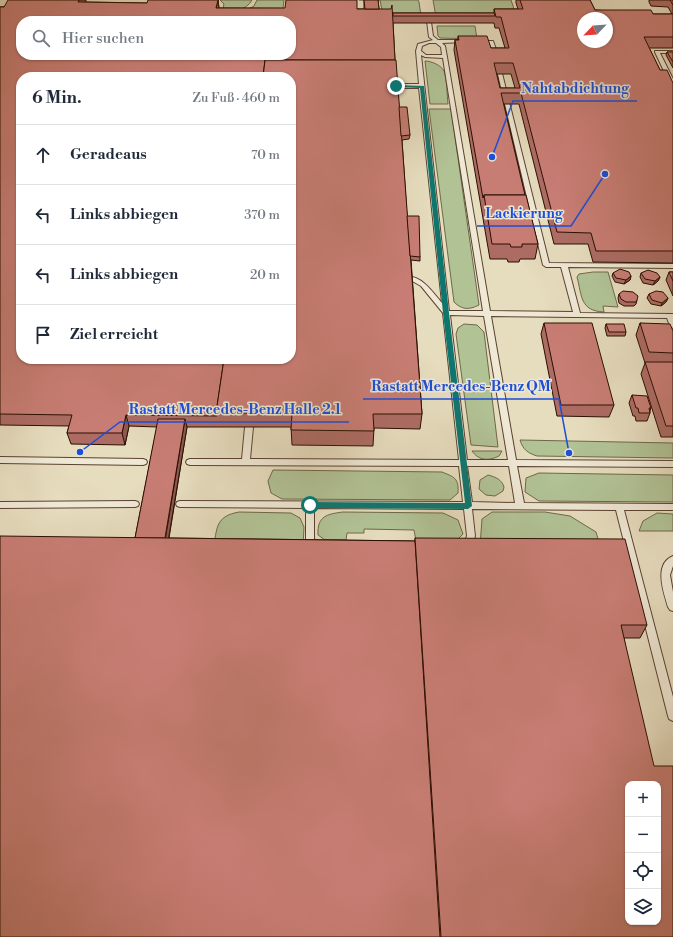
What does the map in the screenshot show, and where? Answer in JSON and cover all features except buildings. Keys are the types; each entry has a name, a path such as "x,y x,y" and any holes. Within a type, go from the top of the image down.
{"lane":[{"path":"429,22 431,37 443,46 520,506"},
{"path":"458,547 469,543 471,536 418,51 420,45 436,41 491,42 494,49 546,265 673,266"},
{"path":"418,51 425,56 445,57"},
{"path":"673,52 657,52 673,84"},
{"path":"396,86 422,86"},
{"path":"564,265 577,315"},
{"path":"410,278 423,284 446,313"},
{"path":"446,313 671,316 673,326"},
{"path":"246,463 249,428"},
{"path":"0,460 143,462"},
{"path":"190,462 673,464"},
{"path":"0,505 135,504"},
{"path":"180,504 673,507"},
{"path":"310,505 310,539 316,546 328,546"},
{"path":"619,507 673,716"},
{"path":"673,560 668,564 665,576 673,607"}],"green space":[{"path":"220,0 252,0 243,8 222,13 224,4"},
{"path":"257,0 284,0 282,16 238,15 254,6"},
{"path":"380,0 418,0 421,16 383,16"},
{"path":"433,0 511,0 516,15 436,17"},
{"path":"437,26 475,26 477,39 440,38 438,36"},
{"path":"425,61 436,64 444,71 448,104 430,104"},
{"path":"429,109 451,109 479,305 472,308 463,308 454,302"},
{"path":"608,272 618,307 603,306 604,312 596,311 590,309 583,301 577,277 579,274"},
{"path":"464,324 477,325 484,332 498,447 471,445 456,334 458,328"},
{"path":"520,440 673,443 673,458 537,456 526,451"},
{"path":"472,451 502,451 499,456 492,459 484,459 478,457"},
{"path":"273,470 442,472 450,475 457,481 458,493 450,500 282,499 271,493 268,481"},
{"path":"539,473 673,475 673,502 539,501 525,492 526,478"},
{"path":"488,475 502,482 504,487 503,491 495,496 486,495 479,489 480,480"},
{"path":"239,512 291,513 300,518 304,527 303,547 214,545 217,527 222,519 226,516"},
{"path":"343,512 443,513 458,520 463,534 457,540 416,541 414,530 364,529 364,533 347,533 346,540 325,540 318,535 319,524 324,517"},
{"path":"492,512 545,512 570,516 596,532 601,549 480,546 482,519"},
{"path":"657,513 673,514 673,531 639,531 643,521"}],"place":[{"name":"Nahtabdichtung","path":"492,157"},
{"name":"Lackierung","path":"605,174"},
{"name":"Rastatt Mercedes-Benz Halle 2.1","path":"80,452"},
{"name":"Rastatt Mercedes-Benz QM","path":"569,453"}],"route":[{"path":"310,505 468,506 422,86 396,86"}]}
